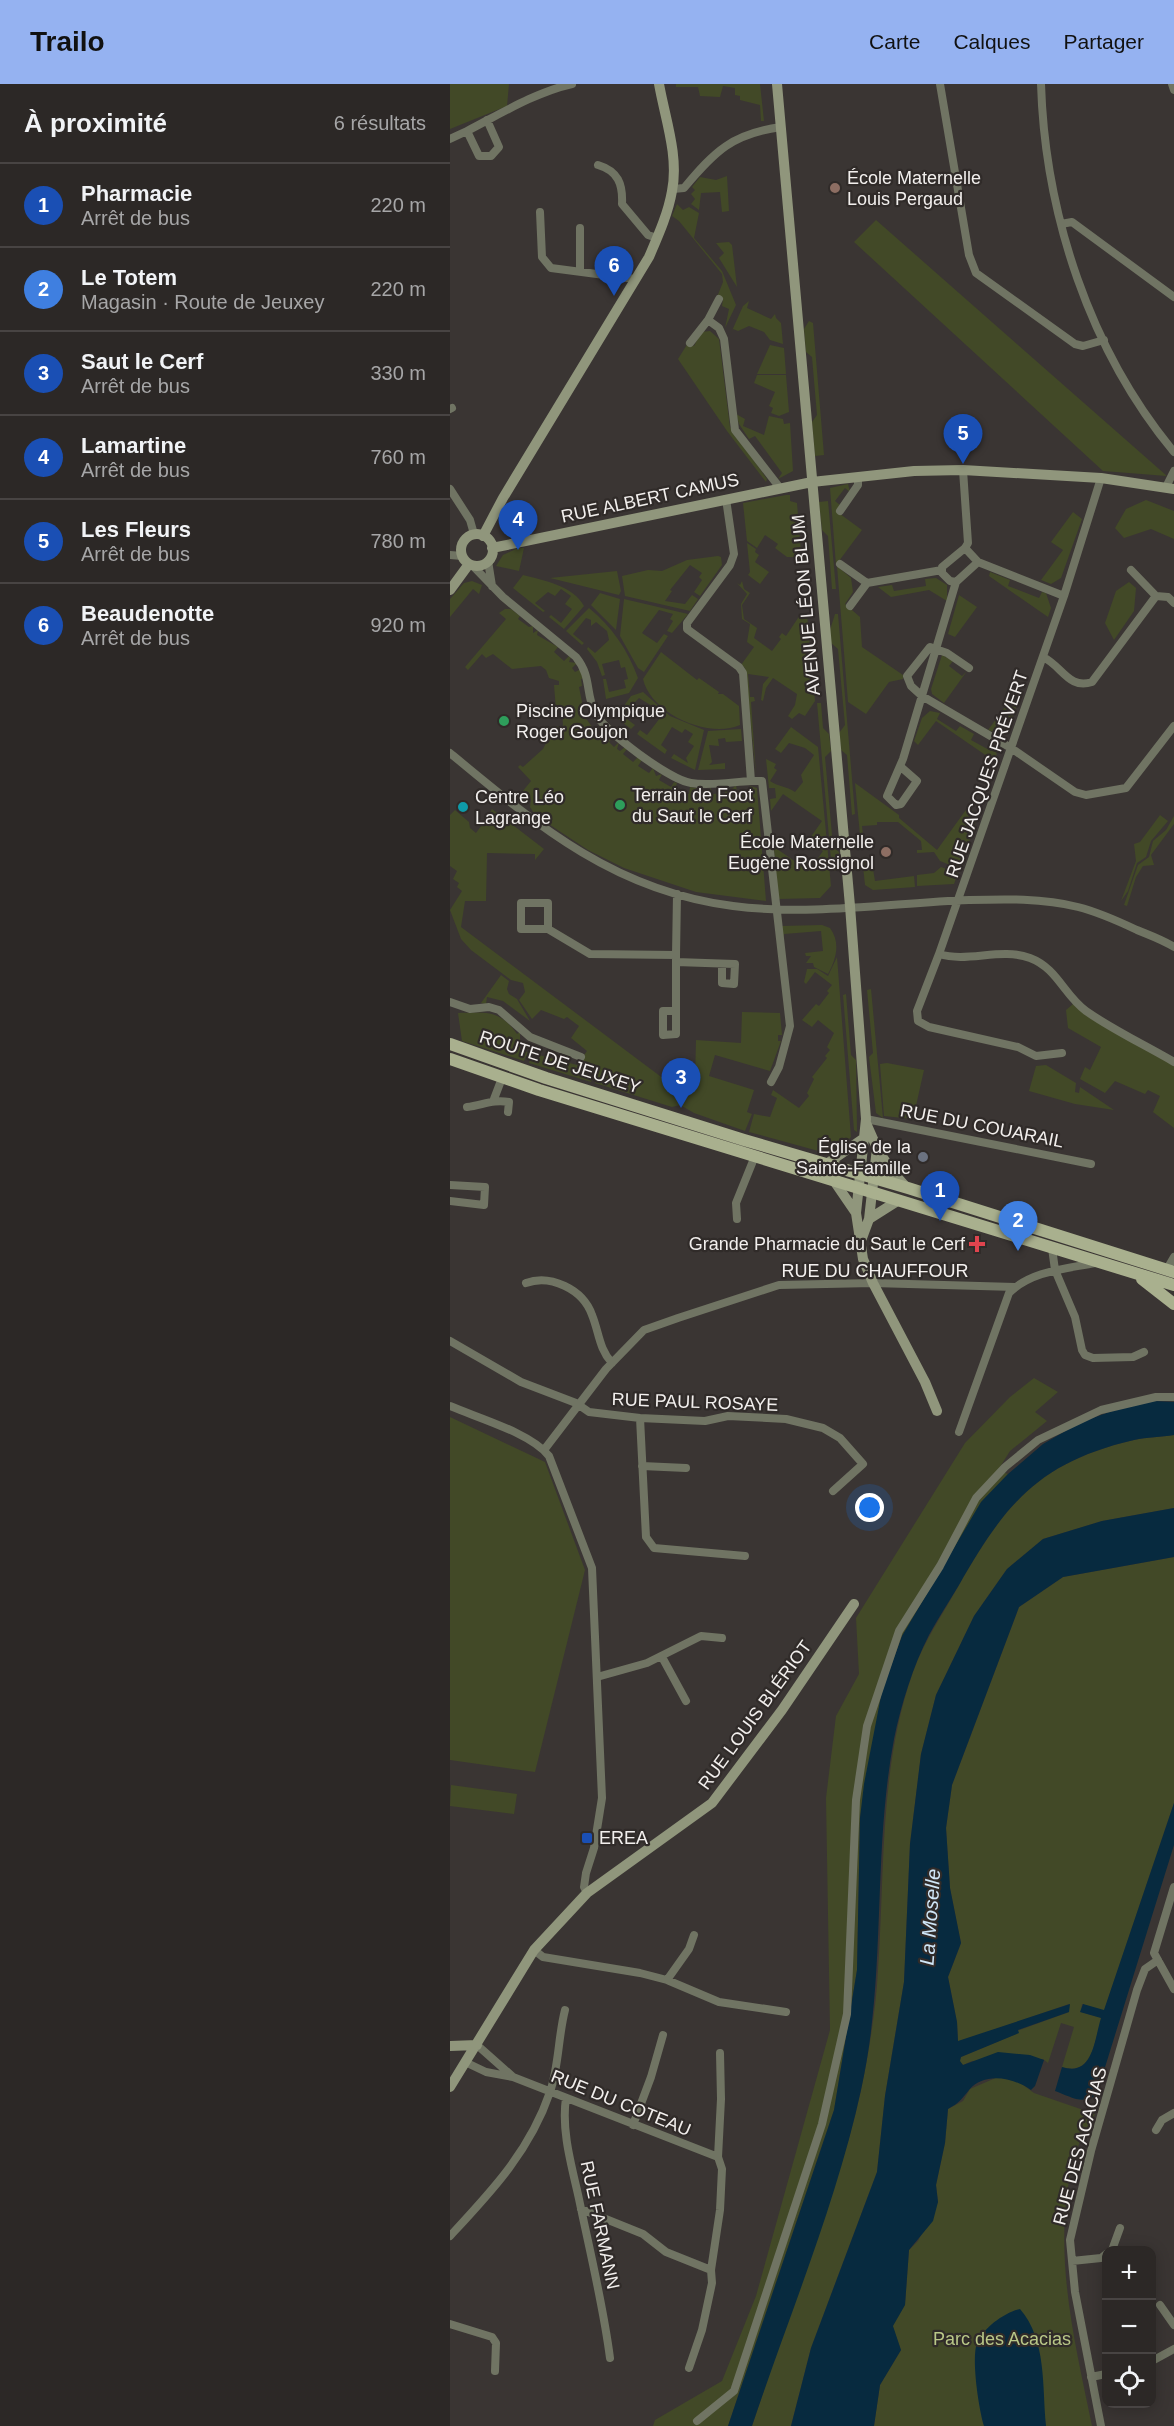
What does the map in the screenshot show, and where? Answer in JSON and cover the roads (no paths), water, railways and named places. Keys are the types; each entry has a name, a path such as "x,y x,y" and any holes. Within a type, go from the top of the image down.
{"main road":[{"name":"ROUTE DE JEUXEY","path":"450,1044 546,1078 825,1165 899,1200 1134,1274"},
{"name":"ROUTE DE JEUXEY","path":"450,1059 502,1078 755,1156 832,1178 860,1181"},
{"name":"ROUTE DE JEUXEY","path":"873,1186 908,1188 1140,1262 1166,1280"},
{"path":"1134,1274 1166,1280"},
{"path":"1134,1274 1160,1290 1174,1304"}],"street":[{"path":"450,139 559,87 572,84"},
{"path":"659,84 670,137 673,189 657,238 635,279 479,535 463,542 468,562 507,600 576,657 585,669 592,703 599,719 640,754 682,781 693,784 762,781 790,1026 778,1067 771,1082"},
{"name":"AVENUE LÉON BLUM","path":"777,84 850,906 866,1121 860,1181"},
{"path":"940,84 969,255 976,273 1075,344 1083,346 1104,340"},
{"path":"1041,84 1046,153 1060,224 1075,273 1121,376 1173,453"},
{"path":"1172,84 1174,90"},
{"path":"467,131 479,156 491,156 499,147 487,120"},
{"path":"673,189 684,188 722,147 745,134 781,127"},
{"path":"598,165 610,169 623,185 622,204 648,235 657,238"},
{"path":"540,212 542,257 551,268 635,279"},
{"path":"1060,224 1072,222 1174,297"},
{"path":"580,228 580,272"},
{"path":"690,343 708,320 719,298"},
{"name":"RUE ALBERT CAMUS","path":"708,320 719,328 724,339 735,430 780,488"},
{"path":"942,570 942,567 968,543 963,470"},
{"name":"RUE ALBERT CAMUS","path":"492,548 812,482 914,471 963,470 1101,478 1170,488"},
{"path":"1170,488 1174,471"},
{"path":"840,511 858,484 858,477"},
{"name":"RUE JACQUES PRÉVERT","path":"1062,1053 1036,1056 1018,1047 928,1027 918,1021 917,1011 1043,657 1101,478"},
{"path":"450,489 479,535 492,548 488,561 492,586"},
{"path":"726,499 734,554 730,565 687,623 687,629 743,673 751,781"},
{"path":"965,548 978,562 1064,596"},
{"path":"450,555 481,566 488,561"},
{"path":"450,591 468,562"},
{"path":"901,767 917,781 901,804 896,805 887,796 901,767 938,650 956,582 978,562"},
{"path":"840,564 867,583"},
{"path":"942,570 950,581 956,582"},
{"path":"850,606 867,583 942,570"},
{"path":"1131,570 1156,596 1168,597 1174,603"},
{"name":"RUE JACQUES PRÉVERT","path":"1043,657 1072,681 1078,684 1092,682 1156,596"},
{"path":"969,668 930,647 907,676 911,686 922,696 1011,748 1076,792 1086,795 1126,788 1174,726"},
{"path":"450,753 526,817 582,855 610,870 677,894 731,906 775,910 958,901 1041,902 1077,907 1121,923 1174,947"},
{"path":"676,1011 677,894"},
{"path":"548,929 548,903 521,903 521,929 548,929 590,954 676,958 722,964"},
{"path":"939,954 956,957 1011,953 1029,957 1053,972 1072,998 1087,1011 1174,1062"},
{"path":"450,1002 470,1009 489,1007 499,1010 530,1037 581,1057"},
{"name":"ROUTE DE JEUXEY","path":"494,1099 502,1078"},
{"path":"467,1107 481,1105 494,1099 509,1102 508,1112"},
{"name":"AVENUE LÉON BLUM","path":"866,1121 877,1148 890,1169 908,1188"},
{"name":"RUE DU COUARAIL","path":"866,1121 1091,1164"},
{"path":"825,1165 864,1138"},
{"path":"862,1238 869,1219 877,1148"},
{"path":"737,1219 736,1203 755,1156"},
{"path":"832,1178 856,1213"},
{"path":"860,1181 856,1213 862,1238 863,1259 873,1283 925,1382 937,1411"},
{"path":"450,1185 485,1187 484,1205 450,1201"},
{"path":"869,1219 899,1200"},
{"path":"1052,1248 1055,1270 1075,1317 1082,1350 1086,1355 1093,1358 1133,1357 1144,1352"},
{"path":"1166,1280 1174,1257"},
{"path":"959,1432 1004,1302 1015,1287 1055,1270 1097,1263"},
{"path":"526,1283 538,1279 550,1280 567,1287 585,1303 592,1313 603,1352 612,1363"},
{"name":"RUE DU CHAUFFOUR","path":"544,1450 612,1363 644,1330 779,1285 873,1283 1015,1287"},
{"name":"RUE PAUL ROSAYE","path":"450,1341 521,1382 580,1406 589,1412 640,1418 705,1421 728,1416 786,1419 823,1428 840,1438 863,1464 833,1491"},
{"path":"697,2421 734,2391 822,2124 847,2013 856,1800 867,1726 899,1631 940,1566 976,1498 1005,1467 1038,1440 1101,1410 1156,1397 1174,1396"},
{"path":"450,1406 531,1441 544,1450 549,1456 592,1568 602,1798 594,1848 586,1873 584,1887 587,1893"},
{"path":"640,1418 646,1537 654,1548 745,1556"},
{"path":"642,1466 686,1468"},
{"name":"RUE LOUIS BLÉRIOT","path":"452,2080 477,2045 534,1950 572,1906 587,1893 712,1803 782,1710 854,1604"},
{"path":"597,1677 634,1668 662,1657 683,1643 702,1636 722,1638"},
{"path":"662,1657 686,1701"},
{"path":"1174,1887 1154,1953 1174,1989"},
{"path":"667,1980 689,1949 694,1935"},
{"path":"534,1950 543,1957 667,1980 719,2002 786,2012"},
{"name":"RUE DES ACACIAS","path":"1101,2426 1091,2377 1070,2240 1079,2199 1144,1969 1158,1960"},
{"path":"450,2236 510,2171 527,2144 550,2092 565,2010"},
{"path":"633,2125 651,2077 663,2035"},
{"path":"450,2048 477,2045"},
{"name":"RUE DU COTEAU","path":"477,2045 513,2077"},
{"path":"450,2048 465,2062"},
{"path":"689,2368 702,2330 712,2283 711,2270 720,2210 722,2169 718,2157 721,2099 720,2053"},
{"name":"RUE DU COTEAU","path":"465,2062 486,2072 513,2077 718,2157"},
{"name":"RUE FARMANN","path":"566,2098 564,2112 581,2209 605,2319 610,2358"},
{"path":"1156,2130 1162,2120 1174,2113"},
{"path":"581,2209 644,2234 666,2252 711,2270"},
{"path":"1113,2246 1120,2228"},
{"path":"1072,2261 1102,2257"},
{"path":"1160,2305 1174,2325"},
{"path":"450,2324 492,2337 496,2343 495,2371"},
{"path":"1156,2359 1174,2349"},
{"path":"1091,2377 1102,2375"}],"water":[{"path":"1154,1401 1174,1402 1174,1435 1139,1439 1101,1449 1049,1474 1028,1490 992,1531 923,1647 908,1686 897,1726 887,1783 874,2003 869,2046 851,2133 825,2218 752,2426 728,2426 834,2110 857,1970 860,1818 864,1784 882,1691 902,1636 981,1502 1008,1474 1043,1444 1081,1422 1121,1408"},
{"name":"La Moselle","path":"1174,1508 1174,1557 1063,1577 1019,1607 952,1785 946,1828 950,1888 961,1943 948,1977 957,2022 958,2041 1070,2004 1069,2012 1018,2030 1019,2033 961,2057 960,2061 963,2065 998,2052 1030,2055 1044,2060 1035,2086 1031,2090 1016,2082 991,2078 976,2084 960,2101 948,2109 945,2143 936,2185 938,2202 933,2221 909,2250 905,2305 893,2326 901,2350 880,2385 874,2426 791,2426 811,2348 877,2172 885,2096 904,1982 910,1844 921,1754 936,1695 974,1616 1007,1569 1043,1539 1102,1521"},
{"path":"1174,1803 1174,1845 1097,2093 1083,2100 1072,2098 1055,2091 1062,2067 1072,2069 1086,2062 1094,2046 1101,2018 1080,2012 1083,2004 1104,2010"},
{"path":"1020,2309 1029,2321 1039,2349 1046,2426 984,2426 975,2372 977,2343 984,2332 995,2322 1008,2313"}],"place":[{"name":"École Maternelle Louis Pergaud","path":"835,188"},
{"name":"Beaudenotte","path":"614,296"},
{"name":"Les Fleurs","path":"963,464"},
{"name":"Lamartine","path":"518,550"},
{"name":"Piscine Olympique Roger Goujon","path":"504,721"},
{"name":"Terrain de Foot du Saut le Cerf","path":"620,805"},
{"name":"Centre Léo Lagrange","path":"463,807"},
{"name":"École Maternelle Eugène Rossignol","path":"886,852"},
{"name":"Saut le Cerf","path":"681,1108"},
{"name":"Église de la Sainte-Famille","path":"923,1157"},
{"name":"Pharmacie","path":"940,1221"},
{"name":"Grande Pharmacie du Saut le Cerf","path":"977,1244"},
{"name":"Le Totem","path":"1018,1251"},
{"name":"EREA","path":"587,1838"}],"park label":[{"name":"Parc des Acacias","path":"1002,2339"}]}
